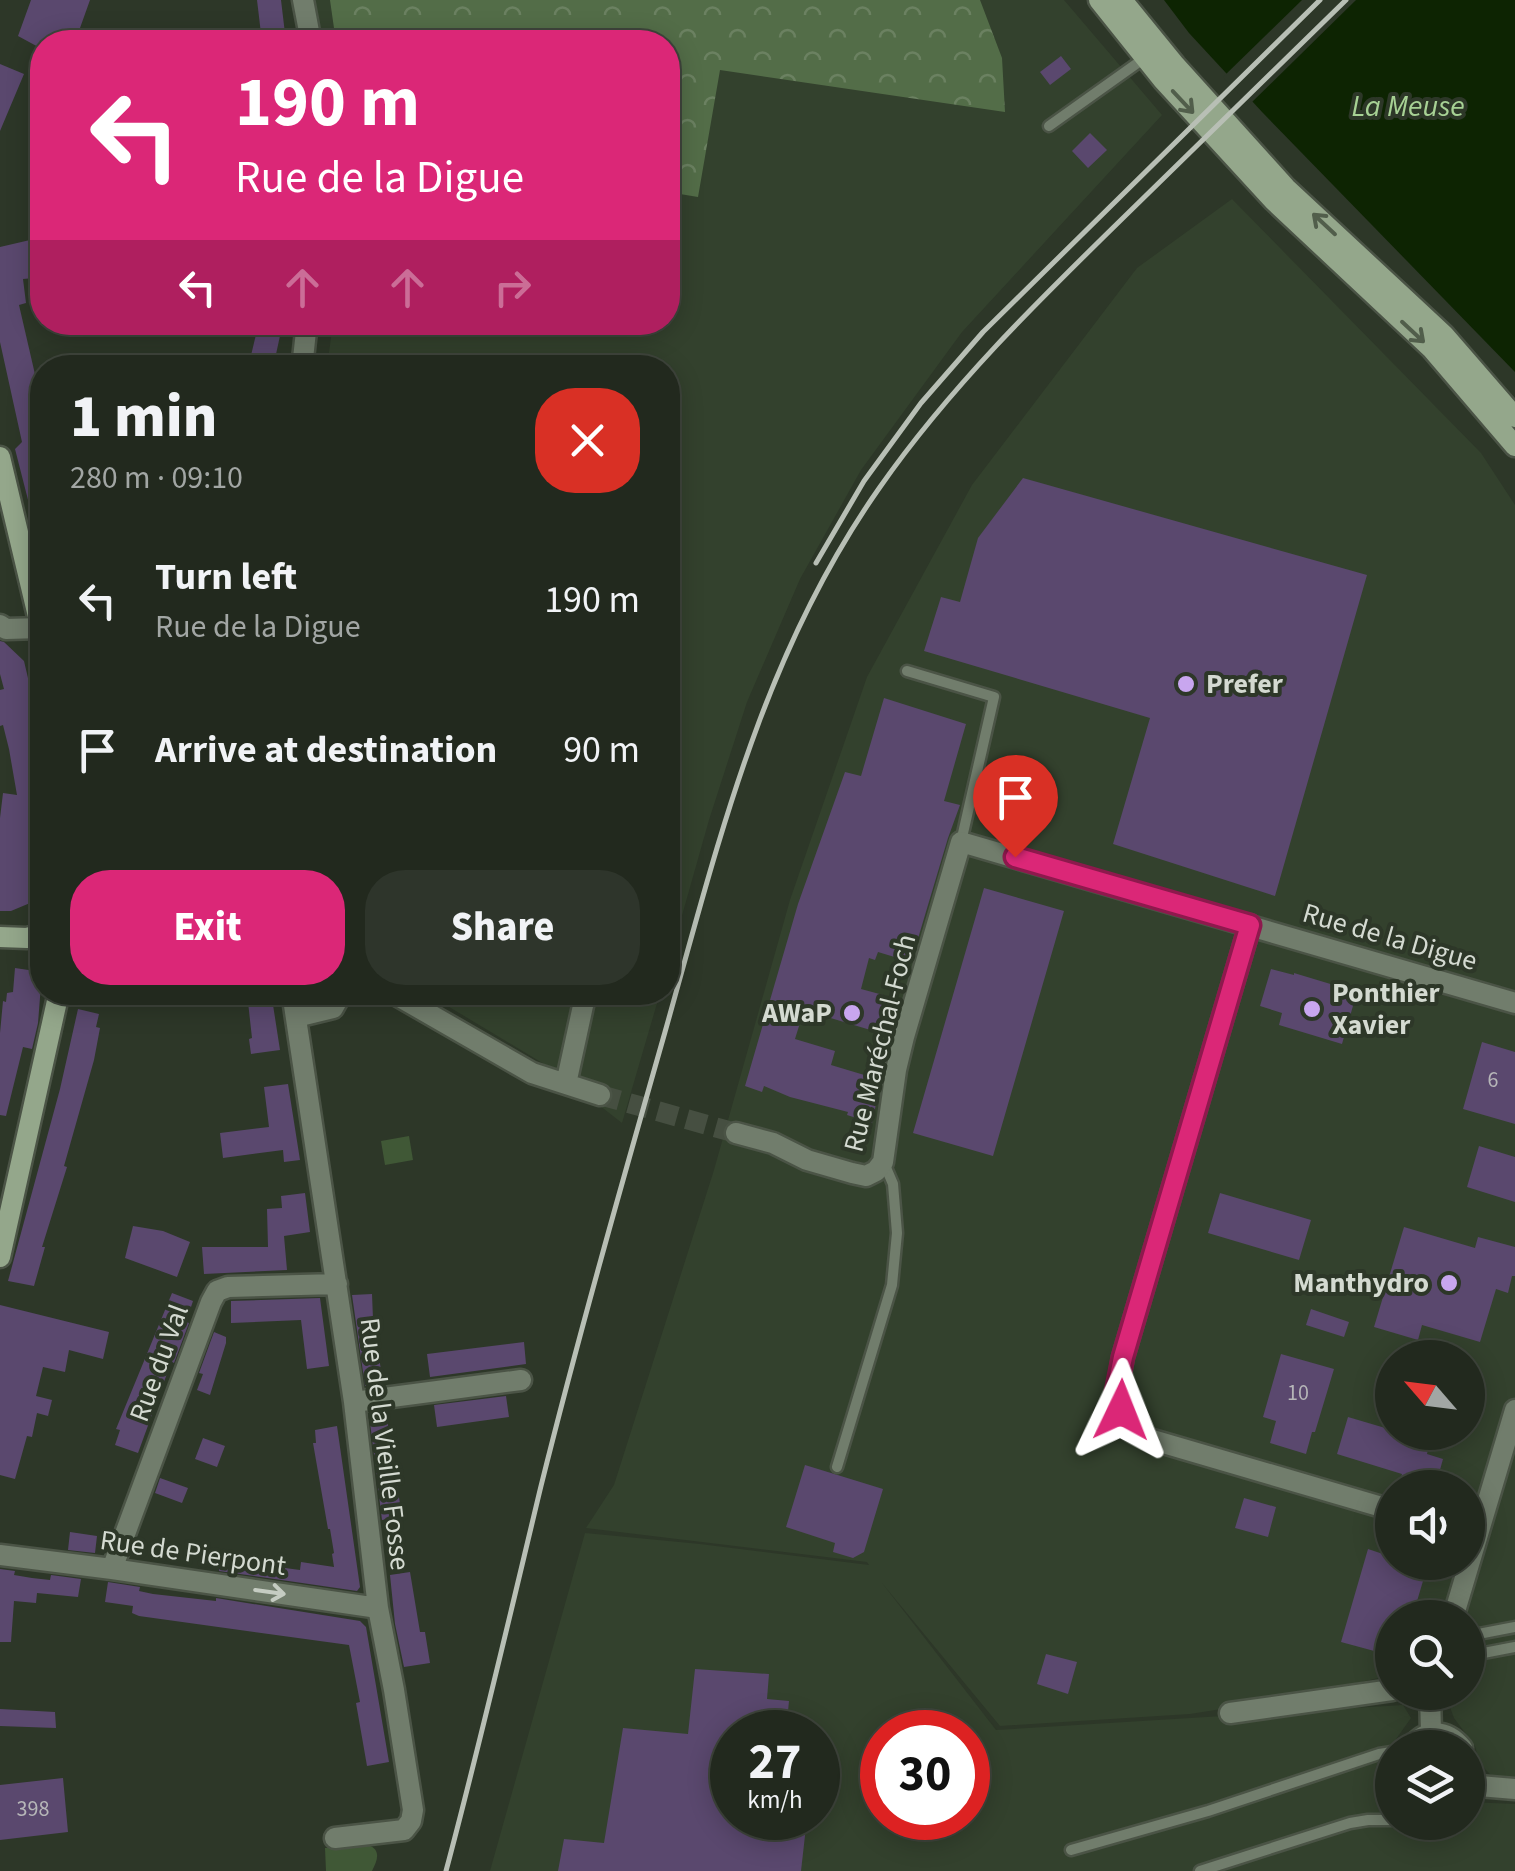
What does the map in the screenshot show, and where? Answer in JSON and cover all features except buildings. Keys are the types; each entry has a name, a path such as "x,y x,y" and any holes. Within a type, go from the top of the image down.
{"main road":[{"path":"1099,0 1286,188 1444,334 1515,417"},
{"path":"1122,0 1153,52 1274,201 1432,350 1515,446"},
{"path":"0,457 30,581"},
{"path":"0,937 30,937"},
{"path":"0,1257 55,1005"}],"street":[{"path":"303,0 309,30"},
{"path":"0,626 30,630"},
{"name":"Rue de la Digue","path":"961,842 1515,1002"},
{"name":"Rue Maréchal-Foch","path":"736,1133 852,1173 866,1176 876,1172 883,1162 904,1037 961,842"},
{"path":"1250,925 1116,1392 1130,1425 1146,1438 1375,1505"},
{"name":"Rue de la Vieille Fosse","path":"294,1005 354,1402 378,1608 414,1810 404,1830 335,1838"},
{"path":"296,1017 335,1005"},
{"path":"413,1005 514,1064 549,1080 600,1095"},
{"path":"566,1084 583,1005"},
{"name":"Rue du Val","path":"112,1569 217,1291 337,1284"},
{"path":"354,1402 521,1380"},
{"path":"1485,1497 1515,1410"},
{"name":"Rue de Pierpont","path":"0,1555 378,1608"},
{"path":"1230,1712 1375,1692"},
{"path":"1485,1786 1515,1789"}],"lane":[{"path":"1050,126 1153,52"},
{"path":"906,671 994,697 961,842"},
{"path":"836,1468 892,1285 896,1217 893,1184 883,1162"},
{"path":"1485,1633 1515,1627"},
{"path":"1485,1653 1515,1647"},
{"path":"1071,1850 1208,1811 1375,1755"},
{"path":"1200,1871 1350,1823 1375,1820"}],"shaded area":[{"path":"315,0 1064,0 1162,115 962,332 861,470 800,579 747,702 680,923 680,355 329,355 331,335 680,335 680,30 320,30"},
{"path":"1232,199 1481,453 1515,505 1515,1780 1492,1776 1485,1769 1485,1730 1463,1730 1451,1710 1485,1710 1485,1600 1375,1600 1375,1679 1190,1714 1000,1726 882,1583 980,1710 860,1710 860,1840 990,1840 990,1722 996,1730 1375,1707 1375,1710 1406,1710 1411,1718 1402,1730 1375,1730 1375,1840 1485,1840 1485,1803 1515,1804 1515,1871 490,1871 585,1533 869,1565 586,1528 614,1485 714,1170 790,900 867,677 972,485 1137,268"},
{"path":"446,1005 656,1005 622,1123 554,1070"},
{"path":"409,1136 413,1160 385,1165 381,1141"},
{"path":"368,1845 377,1853 372,1871 326,1871 325,1848"}],"green space":[{"path":"330,0 980,0 1002,58 1005,112 720,70 698,197 680,194 680,30 334,30"}],"water":[{"name":"La Meuse","path":"1164,0 1515,0 1515,372 1263,113"}],"pier":[{"path":"1302,0 1356,0 1249,105 1223,77"}],"tunnel":[{"path":"600,1095 736,1133"}],"railway":[{"path":"816,563 864,481 921,403 983,332 1320,0"},
{"path":"680,978 726,819 775,682 839,550 880,487 935,415 996,346 1346,0"},
{"path":"446,1871 570,1372 672,1005"}],"place":[{"name":"Prefer","path":"1186,684"},
{"name":"Ponthier Xavier","path":"1312,1009"},
{"name":"AWaP","path":"852,1013"},
{"name":"Manthydro","path":"1449,1283"}],"route":[{"path":"1015,857 1250,925 1123,1357 1116,1392 1121,1410"}]}
